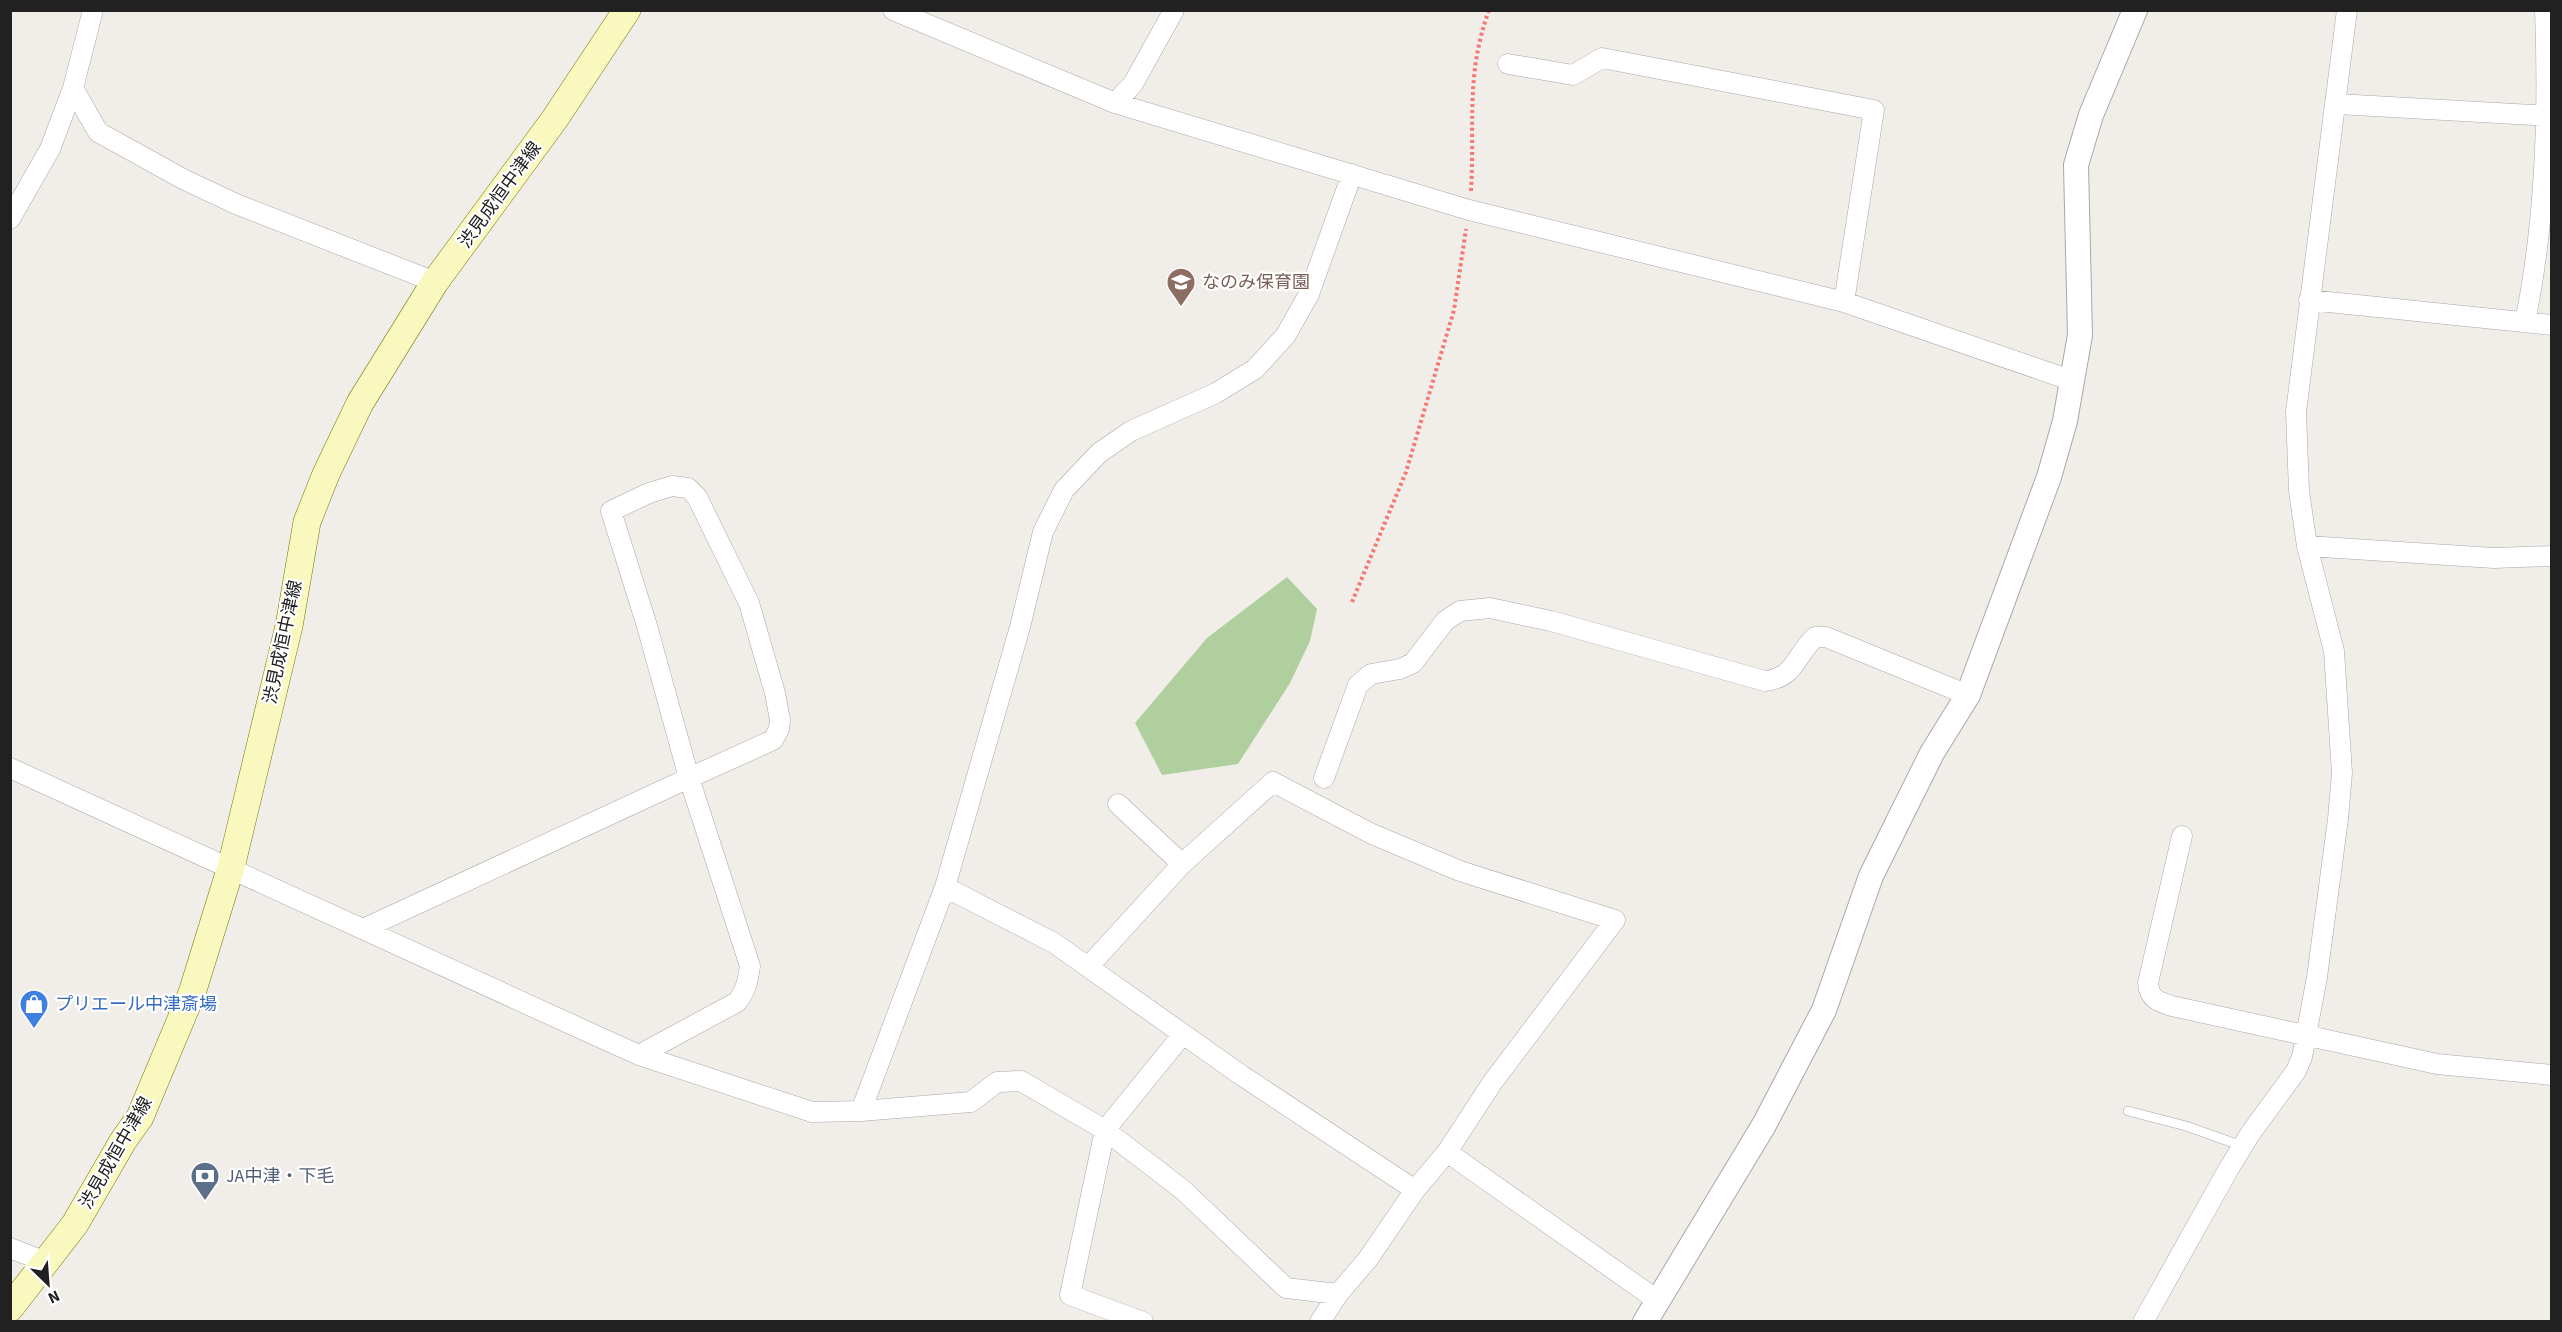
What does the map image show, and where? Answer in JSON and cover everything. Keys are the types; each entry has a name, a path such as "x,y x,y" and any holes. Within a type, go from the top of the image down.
{"main road":[{"name":"渋見成恒中津線","path":"10,1308 75,1224 123,1141 140,1117 192,993 231,867 289,626 307,522 326,474 360,403 435,282 548,129 627,10"}],"street":[{"path":"10,219 50,149 73,88 93,10"},
{"path":"893,10 1115,104 1469,210 1844,302 2073,381"},
{"path":"1115,104 1133,84 1174,10"},
{"path":"1645,1322 1764,1125 1824,1010 1871,876 1897,819 1932,753 1968,695 2049,477 2073,381 2080,335 2076,165 2091,115 2135,10"},
{"path":"2150,1319 2242,1146 2296,1071 2302,1057 2317,977 2342,773 2334,651 2307,546 2299,491 2296,412 2309,300 2337,104 2347,10"},
{"path":"2526,322 2536,271 2549,116 2545,10"},
{"path":"1508,64 1574,75 1602,58 1874,110 1844,302"},
{"path":"73,88 98,132 183,179 236,204 435,282"},
{"path":"2337,104 2549,116"},
{"path":"861,1111 945,887 1020,627 1043,532 1064,490 1099,453 1131,431 1216,393 1255,369 1286,335 1309,294 1352,174"},
{"path":"2309,300 2552,325"},
{"path":"363,929 689,778 773,740 779,729 780,720 775,693 744,592 697,497 688,488 672,486 650,493 611,511 647,626 689,778 750,966 748,982 743,995 737,1002 639,1055"},
{"path":"2307,546 2494,558 2552,556"},
{"path":"1324,778 1358,685 1371,674 1400,669 1413,663 1445,621 1460,611 1490,608 1551,621 1765,681 1786,675 1815,637 1826,637 1968,695"},
{"path":"10,768 639,1055 812,1112 861,1111 971,1102 997,1082 1022,1081 1105,1130 1183,1190 1286,1288 1338,1294"},
{"path":"1088,967 1182,864 1273,782 1372,834 1460,871 1615,920 1492,1083 1447,1152 1415,1190 1368,1259 1338,1294 1320,1322"},
{"path":"1118,804 1182,864"},
{"path":"2182,836 2148,983 2151,995 2157,1001 2437,1064 2552,1075"},
{"path":"945,887 1054,942 1183,1034 1415,1190"},
{"path":"1143,1322 1070,1295 1105,1130 1183,1034"},
{"path":"1447,1152 1657,1300"},
{"path":"10,1248 45,1262"},
{"path":"10,1316 18,1322"}],"lane":[{"path":"2128,1111 2186,1126 2242,1146"}],"path":[{"path":"1352,602 1406,472 1454,310 1469,210 1473,164 1470,119 1472,75 1479,36 1489,10"}],"green space":[{"path":"1287,577 1317,609 1310,641 1290,683 1238,764 1162,775 1135,723 1207,638"}],"place":[{"name":"なのみ保育園","path":"1181,308"},
{"name":"プリエール中津斎場","path":"34,1030"},
{"name":"JA中津・下毛","path":"205,1202"}]}
